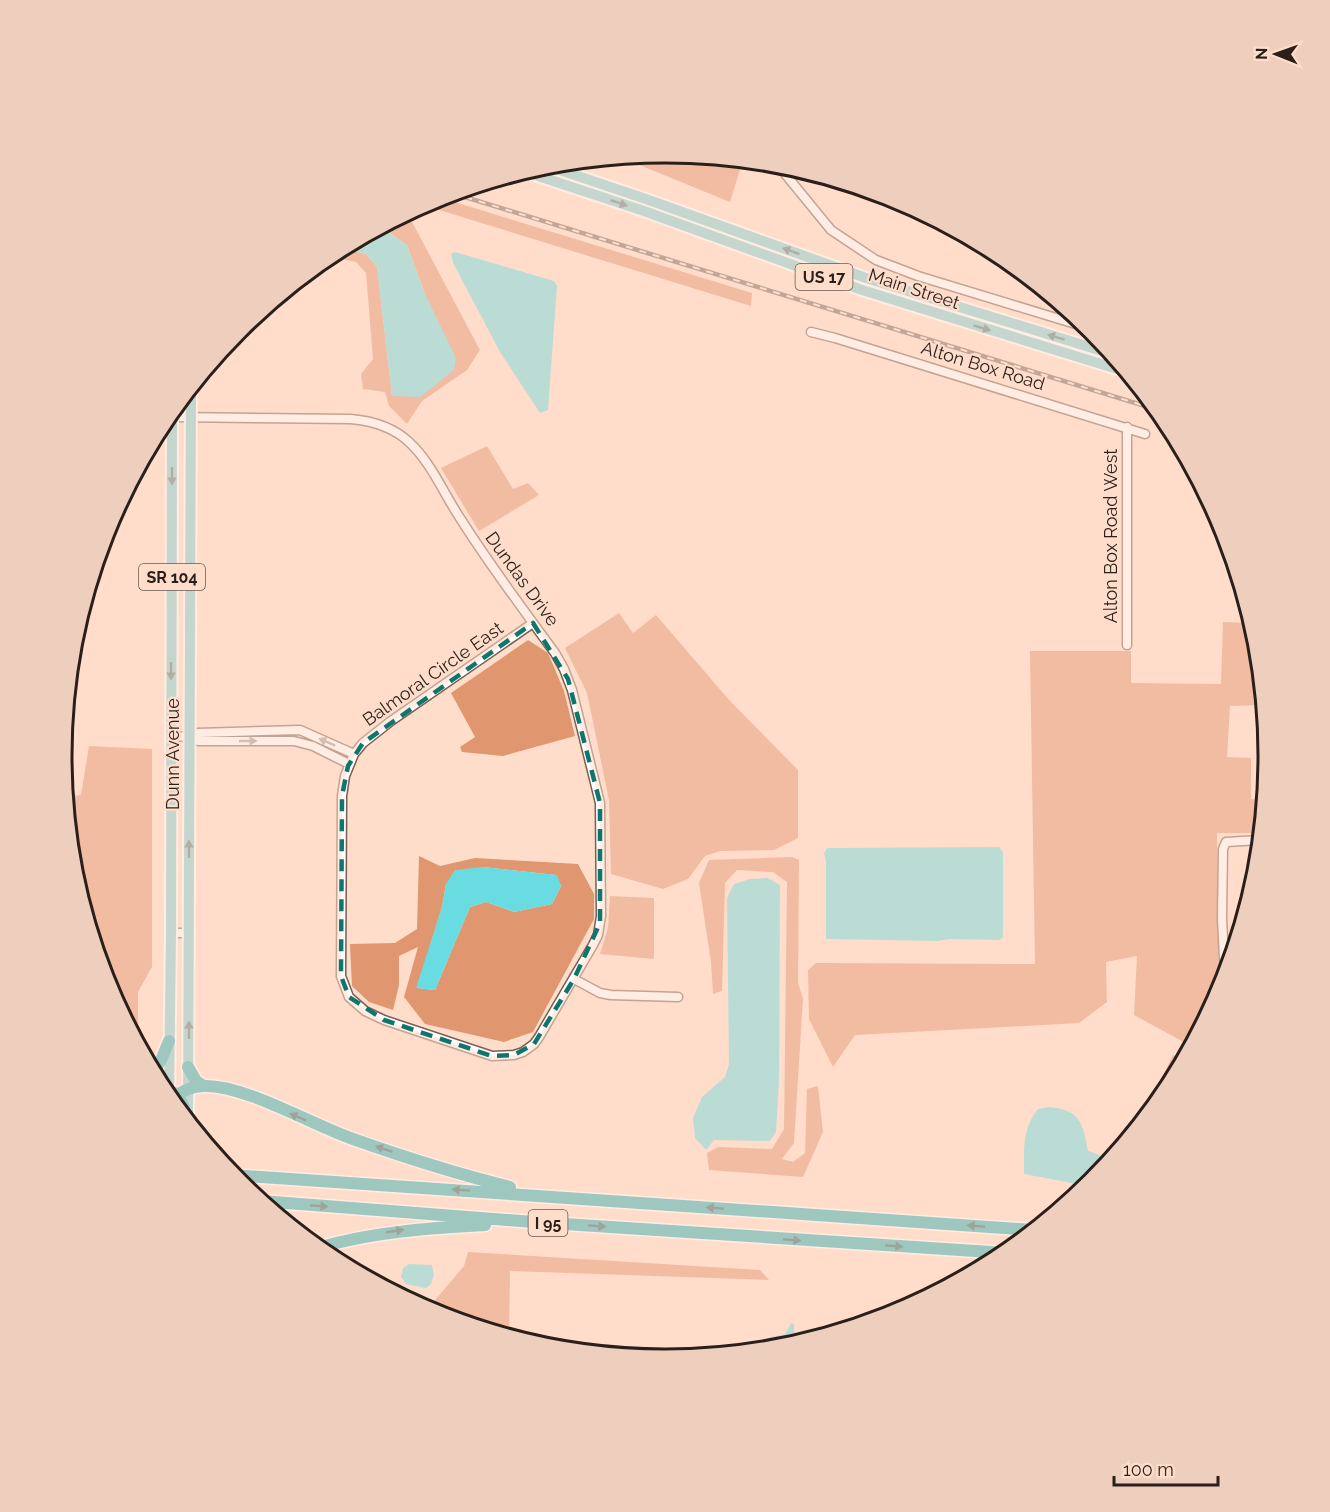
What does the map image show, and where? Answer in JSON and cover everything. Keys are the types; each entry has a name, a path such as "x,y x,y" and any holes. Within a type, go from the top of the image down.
{"highway":[{"path":"158,1064 169,1041"},
{"path":"188,1067 196,1081 204,1086 243,1093 352,1139 476,1178 540,1195"},
{"path":"177,1092 204,1086"},
{"name":"I 95","path":"247,1176 1022,1229"},
{"name":"I 95","path":"274,1202 534,1222 989,1252"},
{"path":"330,1245 402,1230 534,1222"}],"main road":[{"name":"Main Street","path":"566,171 866,278 1095,349"},
{"name":"Main Street","path":"539,176 862,290 1113,368"},
{"name":"Dunn Avenue","path":"175,1089 188,1067 191,401"},
{"name":"Dunn Avenue","path":"172,427 169,1041 172,1086"}],"street":[{"path":"786,175 831,230 876,260 918,276 1068,322"},
{"path":"594,195 599,182"},
{"name":"Alton Box Road","path":"811,332 1145,434"},
{"name":"Dundas Drive","path":"181,415 191,417 351,419 376,423 394,430 410,443 423,459 479,548 555,653 568,679 602,812 600,923 598,935 534,1044 523,1052 492,1056 384,1020 357,1006 349,997 344,986"},
{"name":"Alton Box Road West","path":"1127,427 1127,645"},
{"name":"Balmoral Circle East","path":"344,986 341,976 342,801 344,781 354,754 363,743 391,721 533,623"},
{"path":"190,737 198,733 300,730 354,754"},
{"path":"171,736 190,737 198,741 294,741 313,746 349,764"},
{"path":"1224,955 1223,849 1226,842 1252,840"},
{"path":"171,933 189,933"},
{"path":"574,979 600,993 611,995 678,997"}],"highlighted area":[{"path":"533,623 568,679 600,803 600,923 574,979 534,1044 514,1055 492,1056 384,1020 349,997 341,976 342,796 348,766 363,743"}],"shaded area":[{"path":"635,164 704,164 741,168 730,202"},
{"path":"454,202 752,293 751,306 436,209"},
{"path":"411,220 480,350 467,370 422,401 407,424 389,406 385,392 363,389 361,374 373,359 366,273 356,262 342,259 354,251 366,254 377,267 392,396 425,294 407,245 387,232"},
{"path":"487,446 513,489 528,483 539,495 479,531 441,468"},
{"path":"619,613 633,633 656,615 730,701 798,770 798,838 774,850 720,851 705,856 688,879 663,889 611,874 609,800 587,693 565,648"},
{"path":"1223,622 1243,623 1256,705 1230,706 1227,757 1251,758 1251,799 1257,799 1253,833 1217,833 1219,968 1184,1042 1134,1015 1137,956 1106,962 1107,1002 1079,1023 855,1035 833,1067 809,1019 808,970 816,963 1035,964 1030,651 1131,651 1131,683 1221,684"},
{"path":"528,640 548,653 564,691 575,736 503,756 462,752 460,747 475,737 451,693"},
{"path":"89,746 152,749 152,967 138,992 136,1024 103,947 83,872 73,796 81,795"},
{"path":"419,856 440,866 475,858 578,864 594,894 594,919 533,1032 504,1042 425,1024 404,997 418,947 399,956 399,985 393,1010 369,1002 352,986 350,944 395,943 417,929","holes":["483,867 556,875 561,886 552,904 514,912 486,902 470,907 435,990 417,988 442,907 446,884"]},
{"path":"792,857 799,860 798,983 803,999 794,1143 782,1159 793,1162 805,1153 807,1089 818,1086 823,1132 803,1177 709,1170 707,1153 718,1147 772,1149 784,1129 787,882 773,872 737,870 725,883 722,991 713,994 711,962 699,883 709,860"},
{"path":"610,896 654,898 654,959 600,954 608,928"},
{"path":"1173,1055 1176,1056 1160,1083"},
{"path":"468,1252 760,1270 769,1280 510,1271 509,1328 474,1318 435,1302 464,1266"}],"water":[{"path":"387,232 407,245 425,294 456,358 454,370 420,397 392,396 377,267 366,254 354,251"},
{"path":"455,252 554,281 557,286 548,410 540,413 500,352 453,263 451,254"},
{"path":"999,847 1003,852 1003,937 1000,940 826,939 826,861 824,853 827,848"},
{"path":"483,867 557,875 561,886 552,904 514,912 486,902 470,907 435,990 416,988 442,907 446,884 455,870"},
{"path":"768,878 780,885 779,1080 776,1132 770,1141 714,1140 706,1150 695,1138 693,1118 702,1097 725,1077 729,1064 727,898 734,884 750,879"},
{"path":"1049,1107 1068,1111 1074,1115 1082,1126 1088,1151 1102,1157 1075,1184 1024,1174 1025,1140 1029,1124 1038,1109"},
{"path":"409,1264 432,1265 434,1275 431,1284 426,1288 406,1284 401,1277 403,1268"},
{"path":"791,1323 794,1324 795,1335 762,1341 771,1337 785,1334"}],"railway":[{"path":"466,197 1142,405"}]}
